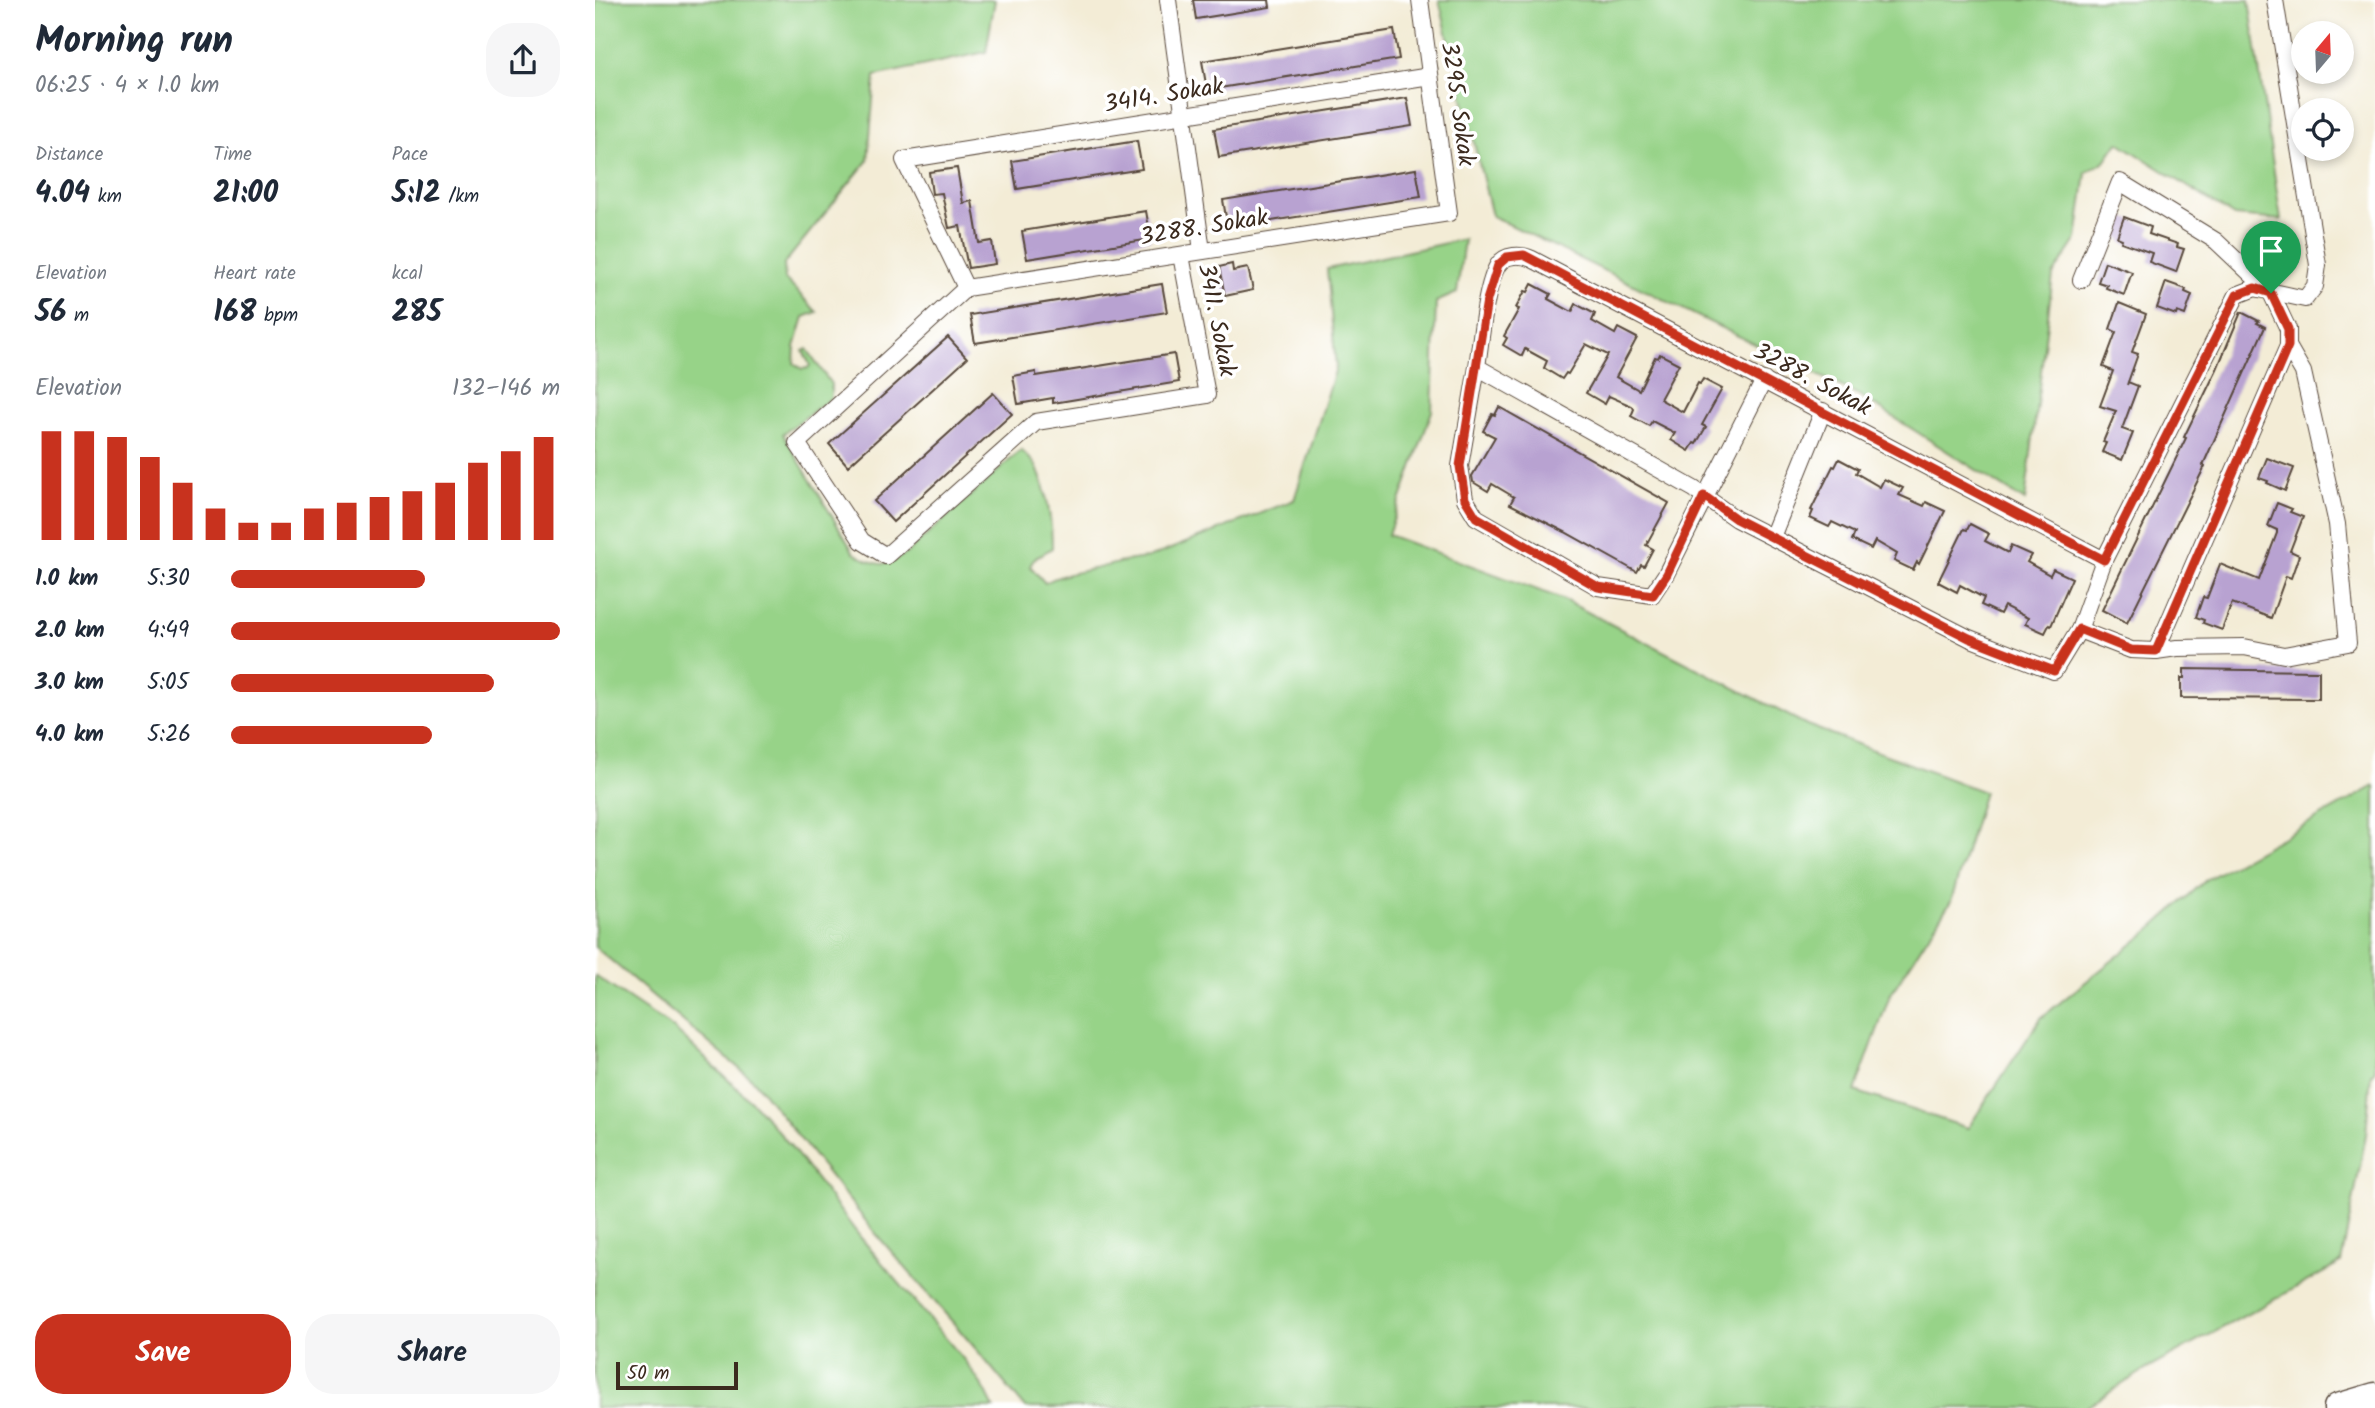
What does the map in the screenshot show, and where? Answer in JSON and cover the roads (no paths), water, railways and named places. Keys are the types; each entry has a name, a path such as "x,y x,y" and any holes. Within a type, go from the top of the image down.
{"highway":[{"path":"2338,1408 2375,1397"}],"street":[{"name":"3411. Sokak","path":"1168,0 1202,251"},
{"name":"3295. Sokak","path":"1420,0 1449,213"},
{"path":"1764,380 1704,496 1667,574 1653,595 1598,587 1476,517 1465,499 1460,466 1477,367 1704,496 1736,519 1969,638 2054,671 2079,629 2104,560 2237,295 2255,288 2305,299 2315,286 2318,265 2275,0"},
{"name":"3414. Sokak","path":"966,288 905,160 1430,76"},
{"path":"2081,280 2120,182 2216,241 2271,293 2288,329 2288,346 2156,651"},
{"name":"3288. Sokak","path":"966,288 1449,213"},
{"name":"3411. Sokak","path":"966,288 797,443 862,541 886,556 1036,422 1207,395 1181,255"},
{"name":"3288. Sokak","path":"1477,367 1487,300 1498,265 1507,257 1524,255 2104,560"},
{"path":"2079,629 2131,650 2244,646 2284,655 2348,643 2337,524 2304,372 2288,346"},
{"path":"1772,537 1823,411"}]}
